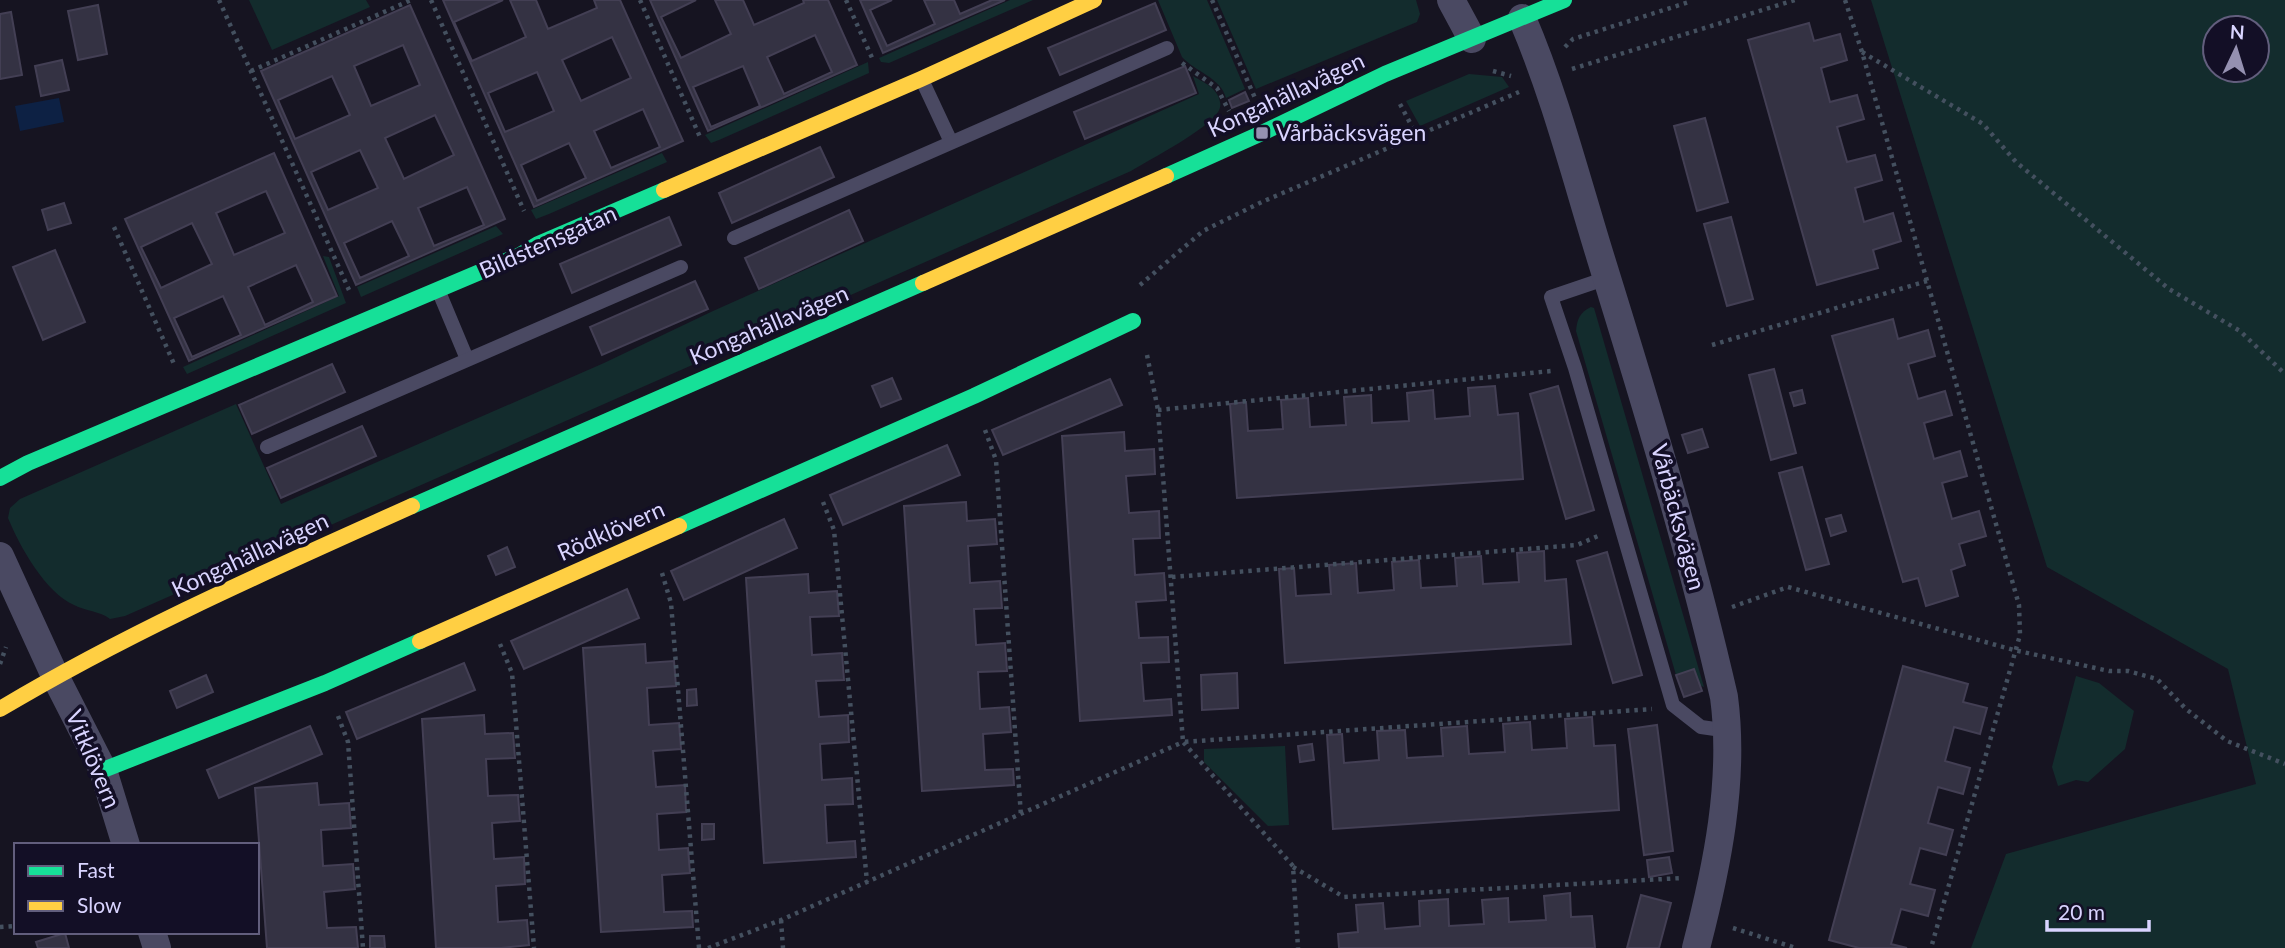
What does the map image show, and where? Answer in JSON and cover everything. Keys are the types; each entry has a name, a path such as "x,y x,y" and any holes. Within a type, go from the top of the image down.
{"street":[{"name":"Bildstensgatan","path":"0,478 28,463 520,255 538,244 714,170 1094,0"},
{"path":"1451,0 1472,39"},
{"name":"Kongahällavägen","path":"0,709 55,676 154,625 285,563 1262,133 1385,74 1564,0"},
{"name":"Vårbäcksvägen","path":"1522,18 1536,50 1671,486 1724,697 1729,731 1727,781 1711,881 1696,948"},
{"name":"Rödklövern","path":"103,770 325,683 974,396 1133,321"},
{"name":"Vitklövern","path":"0,556 55,676 103,770 125,843"}],"lane":[{"path":"734,238 1167,48"},
{"path":"921,79 951,142"},
{"path":"267,447 681,267"},
{"path":"1607,278 1551,297 1575,368 1673,705 1701,727 1729,731"},
{"path":"438,290 467,359"}],"path":[{"path":"251,71 411,0"},
{"path":"432,0 538,244"},
{"path":"640,0 714,170"},
{"path":"846,0 888,93"},
{"path":"1212,0 1257,102"},
{"path":"1564,54 1566,46 1573,39 1661,12 1689,2 1688,0"},
{"path":"1565,62 1566,71 1620,52 1795,0"},
{"path":"1845,0 2019,605 2020,635 1931,948"},
{"path":"221,1 363,322"},
{"path":"1167,48 1217,88 1231,114"},
{"path":"1862,52 1983,124 2016,162 2169,289 2240,331 2285,374"},
{"path":"1522,91 1264,201 1203,231 1135,289 1133,321 1150,363 1158,410 1183,742 1293,866 1344,897 1685,878 1711,881"},
{"path":"1398,100 1417,136"},
{"path":"114,227 188,396"},
{"path":"1712,345 1927,281"},
{"path":"1158,410 1575,368"},
{"path":"974,396 996,460 1021,816"},
{"path":"810,469 834,530 867,882"},
{"path":"1172,577 1577,545 1620,528"},
{"path":"651,538 671,603 699,948"},
{"path":"1704,617 1788,587 2014,650 2109,671 2129,671 2157,679 2186,709 2227,741 2285,764"},
{"path":"487,610 512,673 534,948"},
{"path":"325,683 348,742 363,948"},
{"path":"708,948 781,920 1021,816 1183,742 1650,709 1673,705"},
{"path":"1293,866 1298,948"},
{"path":"1703,919 1796,948"},
{"path":"781,920 783,948"}],"green space":[{"path":"249,0 366,0 370,7 272,50"},
{"path":"1010,0 1033,0 889,63 881,62 879,58"},
{"path":"1158,0 1207,0 1245,89 1226,98 1214,80 1182,57"},
{"path":"1217,0 1416,0 1420,14 1417,22 1256,89"},
{"path":"1871,0 2285,0 2285,948 1971,948 2006,854 2256,784 2228,669 2047,567"},
{"path":"868,62 869,73 719,140 711,143 705,135"},
{"path":"1469,74 1502,77 1509,87 1420,126 1406,101"},
{"path":"1193,76 1210,86 1219,97 1218,112 1203,127 1131,171 125,616 110,619 63,599 35,568 8,518 10,508 20,499 236,404 281,504 604,363 713,311 1199,94"},
{"path":"662,153 667,162 549,214 536,219 531,210"},
{"path":"496,226 503,234 361,297 357,287"},
{"path":"323,256 329,257 346,303 187,374 183,367 339,296"},
{"path":"1591,307 1594,308 1704,687 1676,675 1576,331 1580,316"},
{"path":"2076,676 2099,683 2134,711 2125,749 2088,782 2076,780 2058,786 2052,767"},
{"path":"1285,746 1289,825 1268,826 1204,762 1204,749"}],"water":[{"path":"59,98 64,122 20,131 15,106"}],"building":[{"path":"443,0 503,0 454,22 472,61 526,37 510,0 536,0 548,29 597,8 594,0 620,0 683,141 534,207","holes":["612,37 631,78 581,101 562,60","537,72 554,111 505,132 488,93","643,109 660,147 611,168 594,131","569,143 586,178 537,201 521,165"]},
{"path":"650,0 696,0 661,17 681,58 731,34 715,0 743,0 754,25 804,3 803,0 828,0 857,65 708,131","holes":["815,35 832,72 784,94 767,57","743,66 760,106 711,127 693,87"]},
{"path":"860,0 892,0 870,10 887,46 935,24 924,0 954,0 960,14 992,0 1005,0 883,53"},
{"path":"1155,3 1166,30 1060,75 1048,48"},
{"path":"98,5 107,54 78,60 68,11"},
{"path":"410,5 505,219 356,285 261,71","holes":["403,45 420,85 371,106 354,66","332,76 350,115 295,139 278,100","435,115 454,155 404,179 385,138","360,150 378,188 328,210 311,172","467,187 484,225 434,246 418,208","392,221 409,256 360,278 344,243"]},
{"path":"11,12 22,75 0,79 0,14"},
{"path":"1809,23 1814,41 1840,34 1847,60 1821,68 1830,102 1857,95 1864,119 1837,127 1847,162 1875,155 1882,180 1855,188 1864,222 1893,213 1901,241 1873,250 1878,268 1817,285 1748,40"},
{"path":"62,60 69,90 41,96 35,66"},
{"path":"1185,66 1196,93 1085,139 1074,112"},
{"path":"1245,92 1249,101 1232,108 1229,100"},
{"path":"1705,118 1728,202 1697,211 1674,126"},
{"path":"820,147 834,177 732,223 719,193"},
{"path":"274,153 337,296 189,361 125,219","holes":["266,191 285,233 234,255 216,213","192,223 212,264 161,288 141,247","296,265 313,302 265,325 248,287","223,296 241,335 192,357 174,318"]},
{"path":"64,203 71,223 48,230 42,210"},
{"path":"849,210 863,241 759,289 745,258"},
{"path":"669,217 681,245 572,293 560,264"},
{"path":"1731,217 1753,299 1727,306 1704,224"},
{"path":"55,250 85,322 43,340 13,267"},
{"path":"695,281 708,309 602,355 590,327"},
{"path":"1893,319 1898,339 1928,330 1935,356 1908,364 1918,399 1945,391 1952,415 1924,423 1934,459 1960,451 1967,476 1942,483 1952,519 1979,511 1986,536 1959,544 1965,565 1951,570 1958,596 1926,606 1918,578 1903,582 1832,336"},
{"path":"332,364 345,392 252,434 239,405"},
{"path":"1774,369 1796,453 1771,460 1749,375"},
{"path":"892,378 901,399 881,407 872,386"},
{"path":"1110,379 1122,405 1003,455 992,430"},
{"path":"1495,386 1498,415 1518,413 1523,479 1237,498 1230,404 1246,402 1248,431 1283,429 1281,400 1308,398 1310,427 1346,425 1344,397 1371,395 1372,423 1409,421 1407,393 1433,390 1435,419 1470,416 1468,388"},
{"path":"1558,386 1594,510 1566,519 1530,394"},
{"path":"1802,390 1805,403 1794,406 1790,393"},
{"path":"362,426 376,456 281,498 267,468"},
{"path":"1702,429 1708,447 1688,453 1682,435"},
{"path":"1124,432 1125,451 1154,449 1155,474 1126,476 1129,513 1159,511 1160,538 1133,539 1135,575 1164,573 1166,600 1136,602 1139,638 1168,637 1169,662 1141,663 1144,701 1171,699 1172,715 1080,721 1062,436"},
{"path":"947,445 960,475 843,525 830,495"},
{"path":"1802,467 1829,564 1806,570 1779,473"},
{"path":"966,502 967,521 995,519 997,544 968,546 970,583 1000,581 1002,608 974,609 976,645 1005,643 1007,671 978,672 980,709 1009,707 1011,732 983,734 985,770 1013,769 1014,785 922,791 904,506"},
{"path":"1841,515 1846,531 1831,536 1826,519"},
{"path":"784,519 797,548 684,600 671,571"},
{"path":"507,547 515,567 496,575 488,556"},
{"path":"1544,551 1545,581 1566,579 1571,644 1285,663 1279,569 1294,568 1296,596 1331,594 1329,565 1356,563 1358,593 1394,590 1392,562 1419,560 1421,588 1457,586 1455,558 1481,556 1483,584 1519,582 1517,553"},
{"path":"1607,552 1642,675 1613,683 1577,561"},
{"path":"808,574 809,593 837,591 839,616 810,617 812,655 842,653 844,680 816,681 819,717 848,715 849,742 820,744 822,780 852,778 853,804 825,805 827,843 855,841 856,857 764,863 746,578"},
{"path":"627,589 639,618 524,669 511,641"},
{"path":"645,644 646,663 674,661 676,686 647,688 649,725 679,723 681,749 653,751 656,787 685,785 686,812 657,814 659,850 688,848 690,873 662,875 664,912 692,911 693,927 601,932 583,648"},
{"path":"464,663 475,690 357,739 346,712"},
{"path":"1903,666 1968,684 1963,702 1987,708 1980,734 1954,727 1945,761 1970,768 1963,794 1938,787 1928,823 1953,830 1946,855 1920,848 1910,884 1935,890 1928,916 1901,909 1891,944 1907,948 1859,948 1829,940"},
{"path":"1694,669 1702,691 1684,697 1676,675"},
{"path":"1237,673 1238,708 1202,710 1201,675"},
{"path":"206,675 213,692 177,708 170,691"},
{"path":"696,689 697,705 687,706 687,690"},
{"path":"484,715 485,734 513,733 515,758 486,759 488,796 518,795 520,821 492,823 494,859 524,857 525,884 496,886 498,922 527,920 529,945 436,948 422,719"},
{"path":"1592,717 1594,746 1615,745 1619,810 1333,829 1327,735 1342,734 1344,763 1379,760 1377,731 1405,730 1407,758 1443,756 1441,728 1467,726 1469,754 1505,752 1503,724 1530,722 1532,750 1567,748 1565,719"},
{"path":"1657,725 1673,851 1644,855 1628,729"},
{"path":"310,726 322,754 219,798 207,770"},
{"path":"1312,744 1314,760 1300,762 1298,746"},
{"path":"317,783 319,805 349,803 351,828 321,830 323,866 353,864 355,889 324,892 327,928 356,927 358,948 267,948 255,788"},
{"path":"702,824 714,824 714,839 702,840"},
{"path":"1669,857 1672,873 1649,877 1647,860"},
{"path":"1570,893 1571,917 1592,916 1595,948 1339,948 1338,934 1358,932 1356,905 1383,903 1385,929 1420,926 1419,901 1448,899 1449,926 1484,924 1482,900 1508,898 1509,922 1546,920 1544,896"},
{"path":"1641,895 1671,903 1659,948 1627,948"},
{"path":"65,934 69,948 38,948 36,942"},
{"path":"370,936 384,936 385,948 370,948"}],"traffic: fast":[{"path":"1166,176 1385,74 1564,0"},
{"path":"0,478 28,463 520,255 538,244 664,190"},
{"path":"412,506 923,283"},
{"path":"679,526 974,396 1133,321"},
{"path":"103,770 325,683 420,641"}],"traffic: slow":[{"path":"664,190 921,79 1094,0"},
{"path":"923,283 1166,176"},
{"path":"0,709 151,627 412,506"},
{"path":"420,641 679,526"}],"place":[{"name":"Vårbäcksvägen","path":"1262,133"}]}
